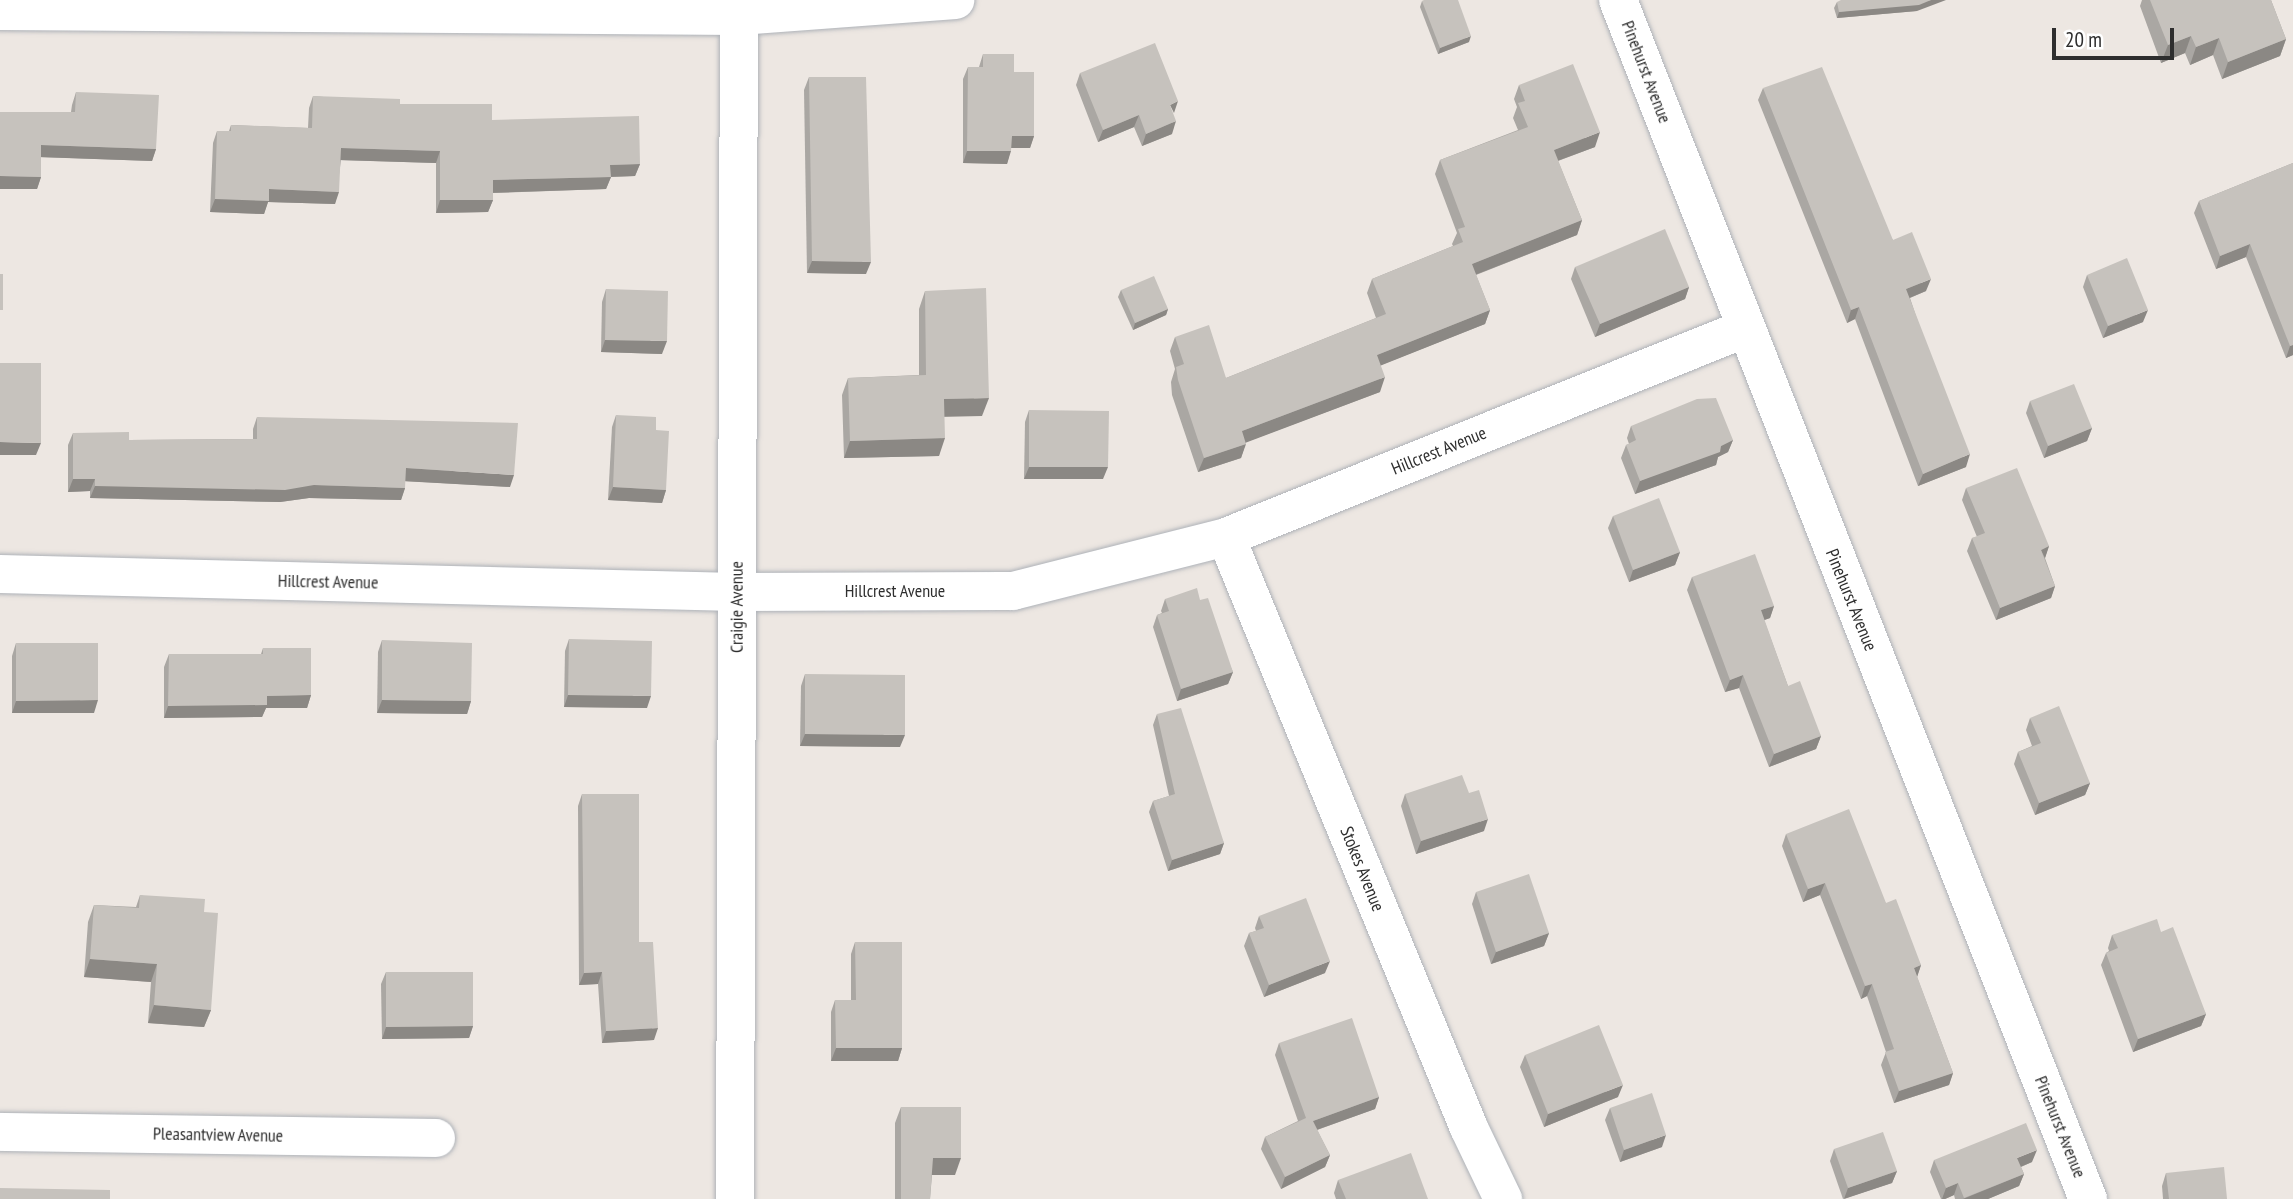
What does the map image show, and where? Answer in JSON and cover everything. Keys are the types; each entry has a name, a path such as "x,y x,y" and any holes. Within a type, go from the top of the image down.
{"street":[{"path":"0,11 166,5 739,16 955,0"},
{"name":"Pinehurst Avenue","path":"1618,0 1744,329 2088,1199"},
{"name":"Craigie Avenue","path":"735,1199 739,16"},
{"name":"Hillcrest Avenue","path":"0,574 737,592 1013,591 1226,537 1744,329"},
{"name":"Stokes Avenue","path":"1226,537 1469,1128 1503,1199"},
{"name":"Pleasantview Avenue","path":"0,1132 436,1138"}],"building":[{"path":"1458,0 1471,36 1440,48 1422,1"},
{"path":"1931,0 1919,5 1839,12 1837,2"},
{"path":"2150,0 2271,0 2286,39 2228,62 2219,38 2196,47 2191,36 2168,45"},
{"path":"1155,43 1178,101 1170,105 1176,121 1146,134 1139,115 1103,130 1080,73"},
{"path":"983,54 1014,54 1014,72 1034,72 1034,136 1012,136 1011,151 967,151 968,67 983,67"},
{"path":"1573,64 1600,132 1554,150 1582,220 1472,264 1490,310 1377,355 1385,377 1242,431 1246,444 1204,458 1178,380 1176,367 1184,364 1175,337 1209,325 1226,378 1386,314 1372,279 1463,242 1458,229 1465,227 1440,160 1528,127 1518,103 1525,101 1519,85"},
{"path":"1822,67 1893,240 1912,232 1931,279 1906,289 1970,454 1923,474 1859,307 1851,310 1763,88"},
{"path":"809,77 866,77 871,262 812,261"},
{"path":"76,92 159,95 156,149 41,145 41,177 0,176 0,112 75,112"},
{"path":"313,96 400,99 400,104 492,104 492,120 639,116 640,164 610,165 611,177 493,180 493,200 440,200 440,151 341,148 339,192 269,189 269,201 215,199 217,131 231,131 231,125 312,128"},
{"path":"2293,163 2293,345 2290,346 2250,244 2220,256 2199,201"},
{"path":"1665,229 1689,287 1600,324 1575,267"},
{"path":"2127,258 2148,310 2108,326 2087,275"},
{"path":"0,274 3,274 3,310 0,310"},
{"path":"1154,276 1168,309 1135,323 1121,290"},
{"path":"986,288 989,398 944,399 945,438 850,441 848,378 926,375 925,291"},
{"path":"606,289 668,291 667,341 605,340"},
{"path":"0,363 41,363 41,443 0,442"},
{"path":"2074,384 2092,428 2048,446 2030,401"},
{"path":"1716,398 1733,440 1721,446 1720,452 1640,481 1626,445 1636,440 1631,426 1697,399"},
{"path":"1029,410 1109,411 1108,467 1029,467"},
{"path":"616,415 656,417 656,430 669,431 666,490 613,487"},
{"path":"257,417 518,423 514,475 406,468 405,488 314,485 285,490 95,486 95,479 73,479 73,433 129,432 129,440 257,439"},
{"path":"2017,468 2049,546 2041,550 2055,586 2000,608 1972,538 1985,533 1966,488"},
{"path":"1659,498 1680,552 1633,570 1613,516"},
{"path":"1755,554 1774,606 1761,610 1788,686 1800,681 1821,736 1774,754 1743,675 1730,680 1692,577"},
{"path":"1197,588 1200,600 1208,598 1233,672 1181,689 1157,615 1169,611 1165,599"},
{"path":"569,639 652,641 651,696 568,695"},
{"path":"382,640 472,643 471,701 382,700"},
{"path":"16,643 98,643 98,700 16,701"},
{"path":"263,648 311,648 311,695 267,696 267,705 168,706 169,654 263,654"},
{"path":"805,674 905,675 905,735 805,734"},
{"path":"2059,706 2090,783 2039,803 2018,752 2041,743 2030,718"},
{"path":"1181,708 1224,843 1172,860 1153,801 1175,794 1157,714"},
{"path":"1462,775 1469,793 1479,790 1488,819 1421,841 1405,794"},
{"path":"582,794 639,794 639,942 653,942 658,1028 606,1031 602,972 584,973"},
{"path":"1849,809 1886,903 1896,899 1921,965 1914,968 1953,1073 1899,1091 1885,1052 1894,1049 1872,984 1865,986 1825,883 1808,889 1786,834"},
{"path":"1529,874 1549,933 1496,952 1476,892"},
{"path":"140,895 205,899 204,912 218,913 211,1010 154,1005 157,964 90,959 94,905 139,908"},
{"path":"1306,898 1330,961 1269,985 1249,933 1264,928 1259,916"},
{"path":"2157,919 2161,932 2173,927 2206,1014 2138,1039 2106,953 2118,948 2112,935"},
{"path":"855,942 902,942 902,1048 836,1048 835,1000 856,1000"},
{"path":"386,972 473,972 473,1026 386,1027"},
{"path":"1352,1018 1379,1097 1313,1121 1330,1155 1285,1177 1265,1137 1306,1118 1279,1043"},
{"path":"1599,1025 1623,1085 1548,1114 1525,1055"},
{"path":"1652,1093 1666,1135 1624,1150 1610,1108"},
{"path":"901,1107 961,1107 961,1158 933,1158 930,1199 901,1199"},
{"path":"2026,1123 2037,1150 2017,1158 2024,1174 1964,1198 1958,1183 1946,1188 1934,1160"},
{"path":"1883,1132 1897,1171 1848,1188 1834,1149"},
{"path":"1411,1153 1428,1199 1346,1199 1338,1180"},
{"path":"2224,1167 2227,1199 2169,1199 2166,1173"},
{"path":"0,1188 110,1190 110,1199 0,1199"}]}
